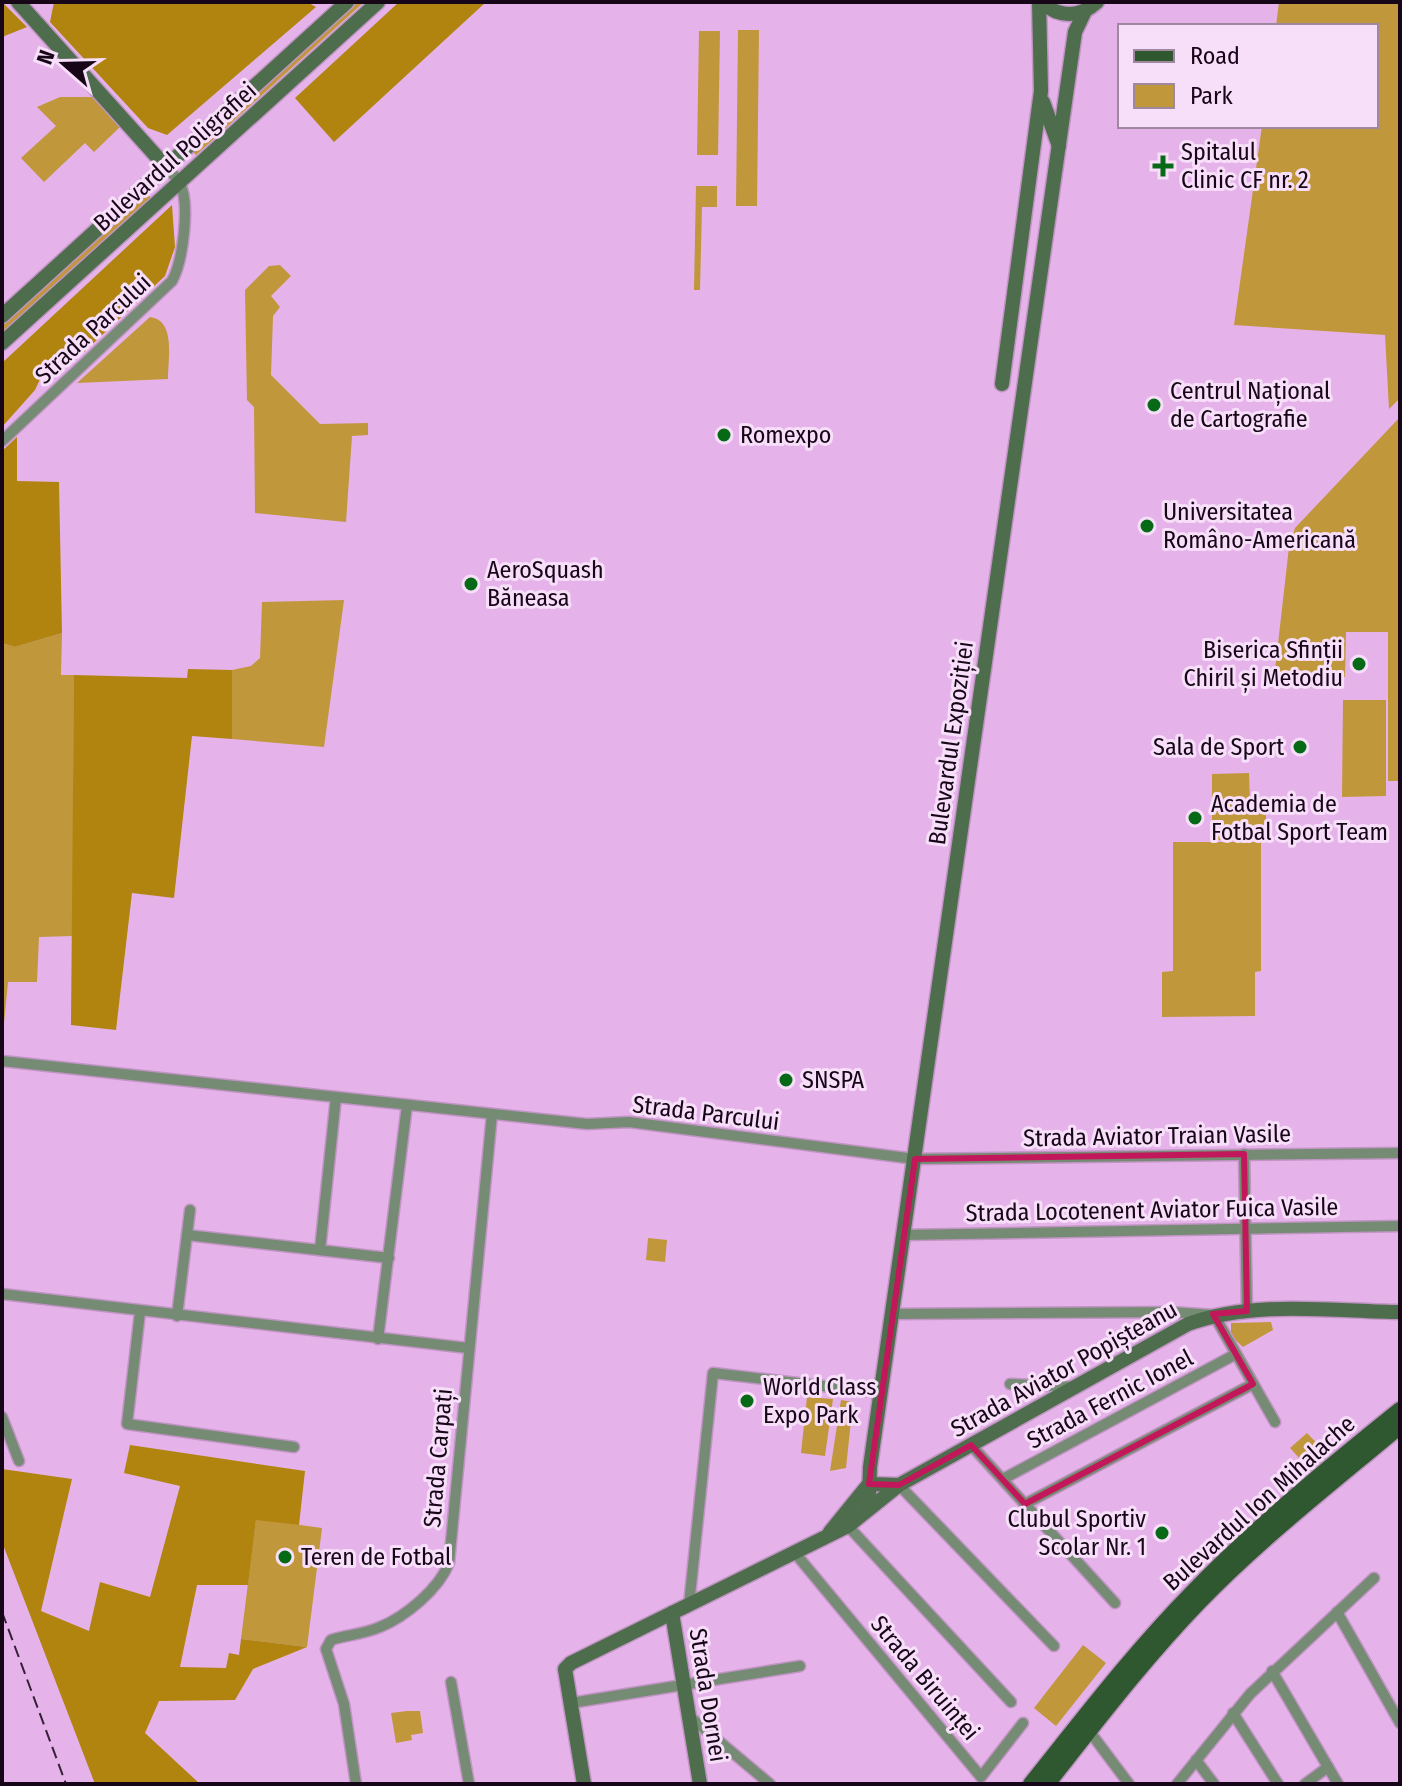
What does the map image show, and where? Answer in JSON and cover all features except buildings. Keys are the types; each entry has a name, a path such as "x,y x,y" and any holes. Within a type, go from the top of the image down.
{"main road":[{"name":"Bulevardul Ion Mihalache","path":"1031,1784 1085,1726 1195,1590 1259,1529 1398,1421"},
{"name":"Bulevardul Ion Mihalache","path":"1047,1784 1085,1726"}],"street":[{"path":"18,2 180,183"},
{"name":"Bulevardul Poligrafiei","path":"2,316 347,2"},
{"name":"Bulevardul Poligrafiei","path":"2,343 378,2"},
{"path":"1040,2 1061,14 1091,6"},
{"path":"1002,384 1041,91 1040,2"},
{"name":"Bulevardul Expoziției","path":"864,1512 1075,32 1091,6"},
{"path":"1041,91 1059,147"},
{"name":"Strada Parcului","path":"2,441 172,281 182,250 180,183"},
{"name":"Strada Parcului","path":"2,1061 593,1124 629,1122 915,1159"},
{"path":"320,1250 336,1097"},
{"path":"378,1339 407,1105"},
{"path":"2,1294 468,1348 492,1114"},
{"name":"Strada Aviator Traian Vasile","path":"915,1159 1400,1153"},
{"path":"1244,1154 1247,1311"},
{"path":"177,1316 190,1210"},
{"name":"Strada Locotenent Aviator Fuica Vasile","path":"904,1235 1400,1226"},
{"path":"187,1235 389,1258"},
{"name":"Strada Aviator Popișteanu","path":"571,1703 565,1669 571,1663 848,1526 899,1485 1172,1331 1214,1315 1247,1311 1400,1312"},
{"path":"140,1312 127,1424 294,1447"},
{"path":"893,1314 1171,1312 1214,1315 1275,1422"},
{"name":"Strada Carpați","path":"356,1784 344,1704 326,1649 335,1639 389,1623 437,1584 446,1570 468,1348"},
{"name":"Strada Fernic Ionel","path":"1003,1479 1236,1354"},
{"path":"689,1605 713,1373 882,1393"},
{"path":"1010,1384 1074,1387"},
{"path":"1025,1504 1253,1384"},
{"path":"2,1417 19,1461"},
{"path":"971,1445 1115,1603"},
{"path":"869,1484 899,1485 1054,1646"},
{"path":"869,1484 876,1495 885,1497"},
{"name":"Strada Aviator Popișteanu","path":"826,1538 869,1484"},
{"path":"848,1526 1011,1702"},
{"name":"Strada Biruinței","path":"795,1553 981,1777 1023,1723"},
{"path":"1177,1784 1233,1713 1272,1671 1374,1578"},
{"path":"1337,1612 1400,1723"},
{"name":"Strada Dornei","path":"672,1613 700,1784"},
{"path":"584,1784 571,1703 800,1666"},
{"path":"1272,1671 1338,1784"},
{"path":"451,1682 469,1784"},
{"path":"1233,1713 1278,1784"},
{"path":"689,1716 770,1784"},
{"path":"1085,1726 1129,1784"},
{"path":"1196,1760 1214,1784"},
{"path":"1305,1784 1328,1767"}],"highlighted area":[{"path":"1244,1154 1247,1311 1213,1314 1253,1384 1025,1504 971,1445 899,1485 869,1484 915,1159"}],"green space":[{"path":"355,2 364,2 196,155 192,151"},
{"path":"1279,2 1400,2 1400,398 1389,409 1385,335 1234,325 1262,128 1378,128 1378,24 1276,24"},
{"path":"738,30 759,30 757,206 736,206"},
{"path":"699,31 720,31 718,155 697,155"},
{"path":"60,97 94,97 120,127 94,152 85,143 44,182 21,158 56,126 37,107"},
{"path":"696,186 717,186 717,207 702,207 700,290 694,290"},
{"path":"144,190 151,198 2,335 2,320"},
{"path":"280,265 291,276 271,296 280,307 273,316 271,375 320,424 368,423 368,435 352,436 346,522 255,513 254,407 247,400 245,290 269,266"},
{"path":"150,317 164,325 167,333 168,379 77,383"},
{"path":"1400,417 1400,781 1388,781 1388,632 1346,632 1345,677 1274,679 1289,547 1295,528"},
{"path":"344,600 324,747 232,739 232,670 251,666 260,658 262,602"},
{"path":"62,633 61,675 74,675 73,936 39,937 37,982 8,982 2,1044 2,643 15,647"},
{"path":"1343,700 1386,700 1386,796 1342,797"},
{"path":"1249,773 1250,803 1266,803 1266,840 1212,840 1212,774"},
{"path":"1173,842 1261,842 1261,971 1255,972 1255,1016 1162,1017 1162,972 1173,971"},
{"path":"648,1238 667,1240 665,1262 646,1260"},
{"path":"1271,1322 1273,1330 1243,1347 1231,1336 1231,1323"},
{"path":"807,1397 833,1399 825,1456 801,1453"},
{"path":"841,1400 853,1402 846,1468 830,1471"},
{"path":"1307,1433 1328,1455 1311,1471 1290,1448"},
{"name":"Teren de Fotbal","path":"256,1519 322,1528 307,1647 241,1639"},
{"path":"1083,1645 1106,1663 1056,1726 1034,1708"},
{"path":"420,1711 423,1733 411,1735 412,1740 396,1743 391,1713"}],"shaded area":[{"path":"2,2 27,27 2,37"},
{"path":"54,2 307,2 316,7 167,135 148,128 50,22"},
{"path":"399,2 486,2 334,142 295,98"},
{"path":"172,205 175,247 165,276 84,352 82,345 60,353 47,364 35,390 2,427 2,363"},
{"path":"17,437 17,481 59,482 62,633 15,647 2,643 2,451"},
{"path":"188,669 232,670 232,739 192,736 174,898 132,893 116,1030 71,1025 74,675 187,678"},
{"path":"130,1445 305,1471 299,1525 256,1520 248,1585 197,1585 180,1667 226,1668 229,1653 239,1655 241,1639 307,1647 253,1669 235,1700 159,1701 145,1733 200,1784 95,1784 2,1542 2,1469 72,1479 41,1611 89,1631 100,1582 150,1597 180,1486 124,1473"}],"railway":[{"path":"2,1612 66,1784"}],"place":[{"name":"Spitalul Clinic CF nr. 2","path":"1163,166"},
{"name":"Centrul Național de Cartografie","path":"1154,405"},
{"name":"Romexpo","path":"724,435"},
{"name":"Universitatea Româno-Americană","path":"1147,526"},
{"name":"AeroSquash Băneasa","path":"471,584"},
{"name":"Biserica Sfinții Chiril și Metodiu","path":"1359,664"},
{"name":"Sala de Sport","path":"1300,747"},
{"name":"Academia de Fotbal Sport Team","path":"1195,818"},
{"name":"SNSPA","path":"786,1080"},
{"name":"World Class Expo Park","path":"747,1401"},
{"name":"Clubul Sportiv Scolar Nr. 1","path":"1162,1533"},
{"name":"Teren de Fotbal","path":"285,1557"}]}
